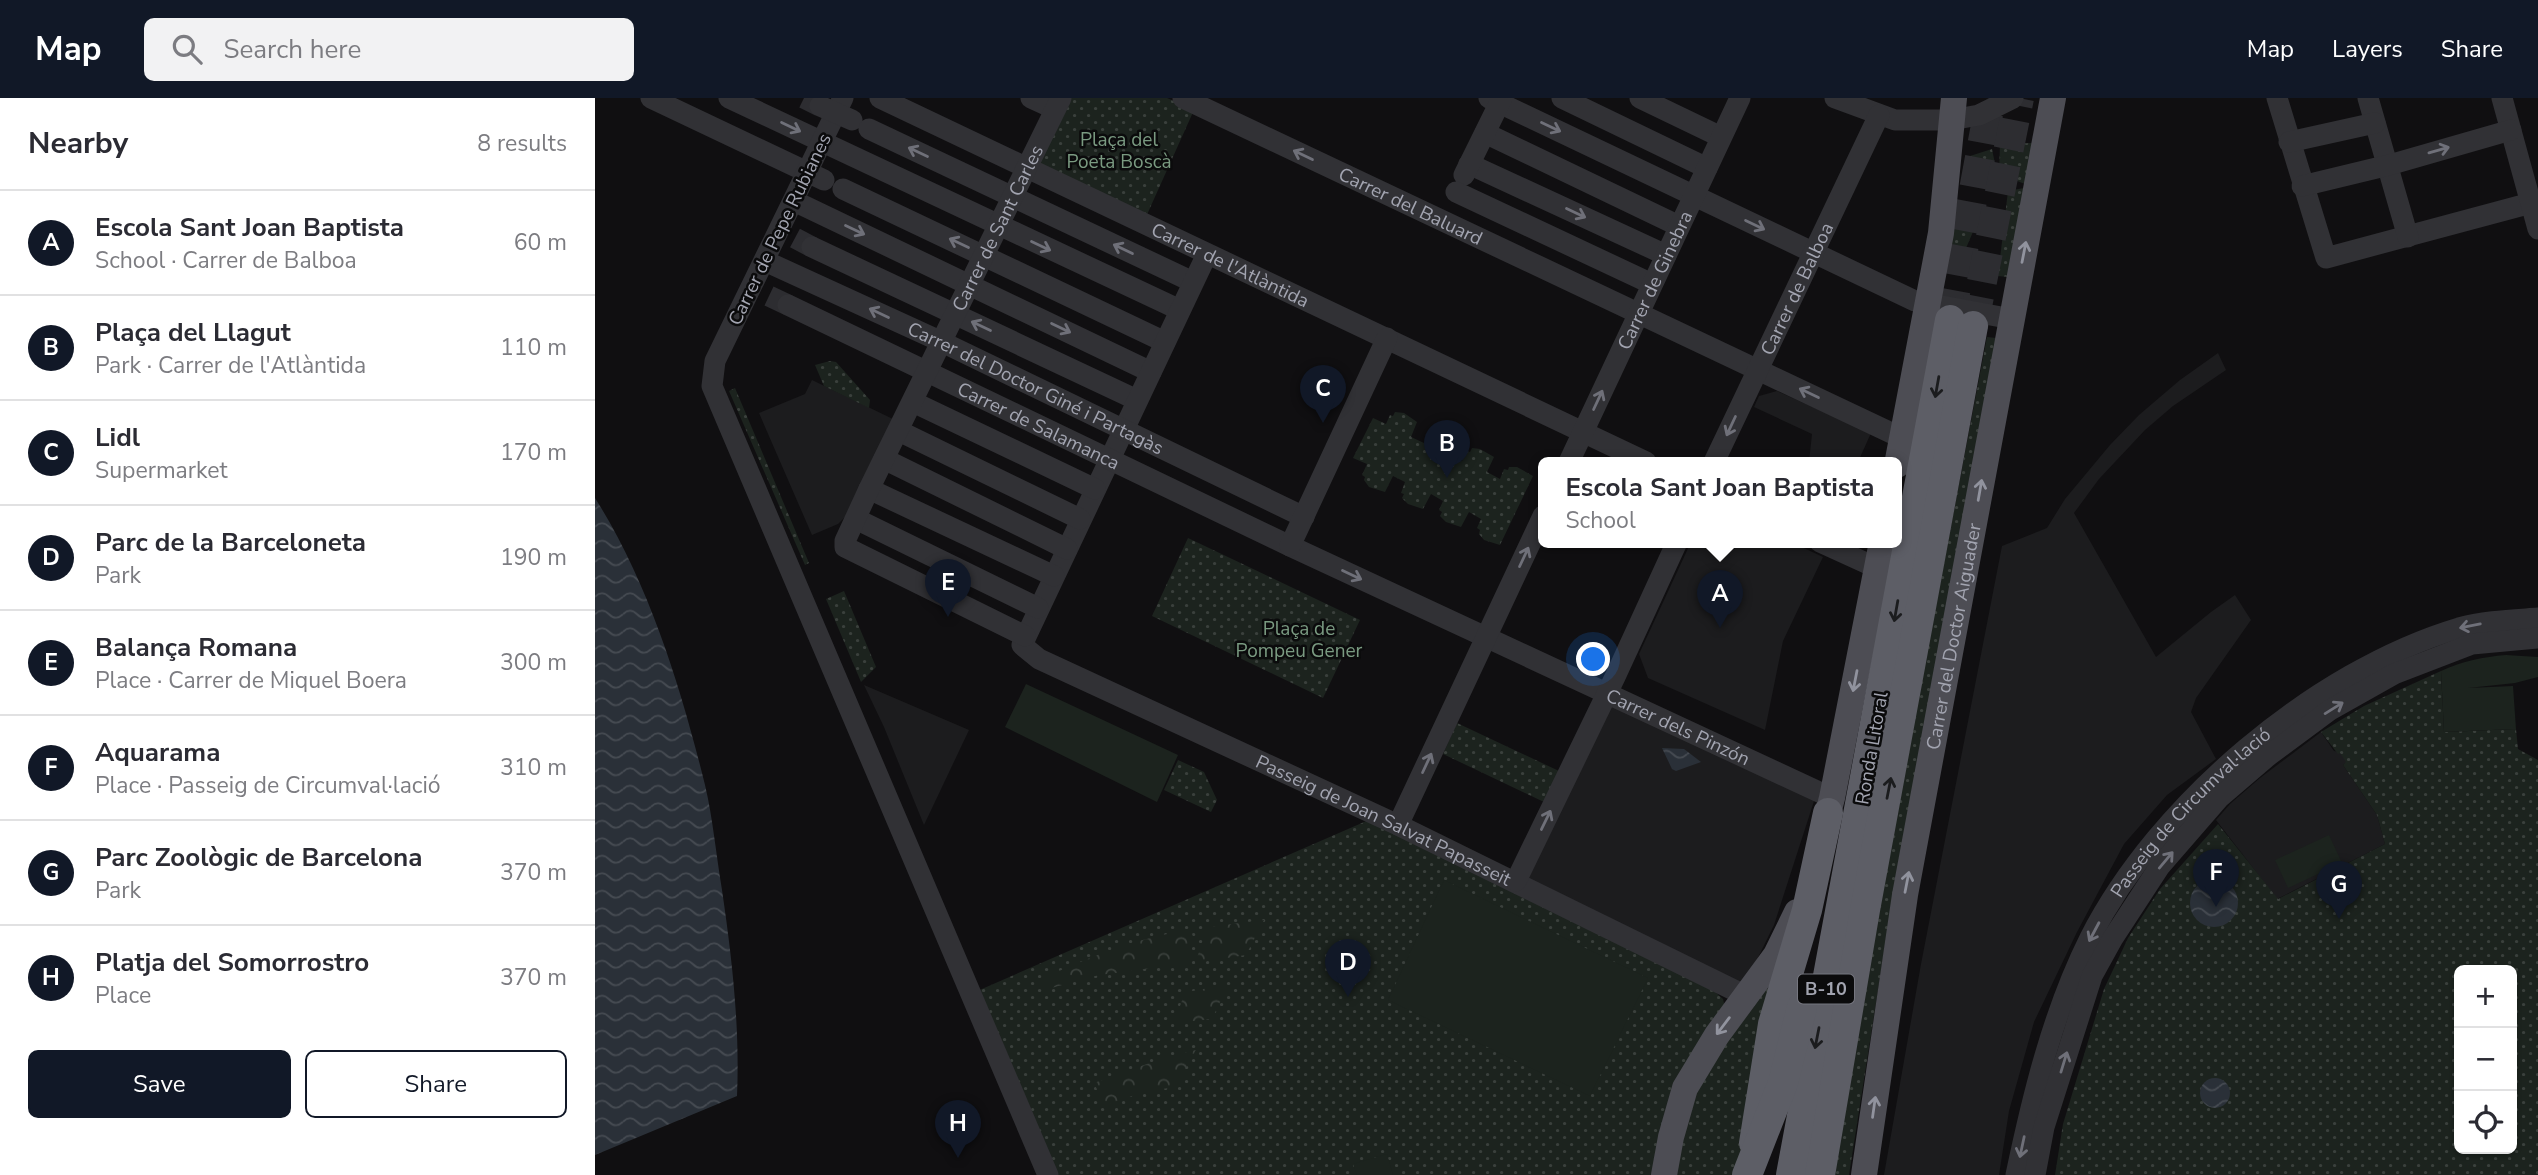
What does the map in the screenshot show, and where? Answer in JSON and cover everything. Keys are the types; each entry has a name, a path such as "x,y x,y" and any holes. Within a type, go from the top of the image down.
{"highway":[{"name":"Ronda Litoral","path":"1902,530 1950,317"},
{"name":"Ronda Litoral","path":"1821,1171 1865,910 1950,317"},
{"name":"Ronda Litoral","path":"1791,1175 1840,805 1898,548"},
{"path":"1748,1175 1783,1083 1829,903 1840,805"},
{"path":"1748,1175 1773,1024 1840,805"}],"main road":[{"name":"Carrer del Doctor Aiguader","path":"1864,1175 1905,895 2053,98"},
{"path":"1898,457 1902,438 1950,317 1945,207 1953,109"},
{"path":"1664,1175 1671,1137 1685,1088 1717,1035 1776,955 1840,805 1881,548"}],"street":[{"path":"651,98 1165,342"},
{"path":"729,98 1180,310"},
{"name":"Carrer de l'Atlàntida","path":"880,98 1636,457"},
{"path":"1031,98 1058,104"},
{"path":"1562,98 1707,168"},
{"path":"1640,98 1721,137"},
{"name":"Carrer de Ginebra","path":"1571,457 1740,98"},
{"path":"1835,98 1895,120 1953,109 1979,115 2013,98"},
{"path":"2277,98 2326,258 2531,203"},
{"path":"2368,98 2408,237"},
{"path":"2502,98 2538,229"},
{"path":"1442,221 1485,134 1497,100 1813,254 1950,317 2012,319"},
{"name":"Carrer del Baluard","path":"1195,101 1902,438"},
{"name":"Carrer de Sant Carles","path":"845,547 845,541 869,489 1058,104"},
{"path":"844,113 1193,282"},
{"name":"Carrer de Pepe Rubianes","path":"844,113 822,142 824,181 794,201 796,239 765,261 769,298 715,361 712,386 1048,1175"},
{"name":"Carrer de Balboa","path":"1716,457 1879,115"},
{"path":"2289,142 2375,123"},
{"path":"2302,186 2389,165 2511,130"},
{"path":"1485,134 1679,226"},
{"path":"1469,164 1666,255"},
{"path":"1456,192 1652,284"},
{"path":"794,201 1151,372"},
{"path":"796,239 1137,400"},
{"path":"1023,641 1207,254"},
{"name":"Carrer del Doctor Giné i Partagàs","path":"765,261 942,342 1304,517"},
{"name":"Carrer de Salamanca","path":"769,298 1486,638"},
{"path":"1290,546 1387,338"},
{"path":"913,402 1095,489"},
{"path":"899,431 1080,519"},
{"path":"884,459 1067,549"},
{"path":"869,489 1054,576"},
{"path":"856,519 1038,608"},
{"path":"1398,825 1538,527"},
{"name":"Passeig de Joan Salvat Papasseit","path":"845,547 1023,641 1038,659 1516,881 1746,996"},
{"path":"1516,881 1674,548"},
{"path":"1833,548 1877,568"},
{"name":"Passeig de Circumval·lació","path":"2016,1175 2049,1043 2067,990 2090,938 2135,864 2199,791 2255,741 2354,675 2413,645 2462,627 2538,618"},
{"name":"Carrer dels Pinzón","path":"1486,638 1607,692 1840,805"},
{"name":"Passeig de Circumval·lació","path":"2035,1175 2044,1128 2092,976 2113,938 2160,866 2219,798 2330,710 2394,674 2472,644 2538,638"}],"shaded area":[{"path":"2218,353 2226,370 2173,406 2145,430 2099,479 2074,513 2156,657 2235,595 2251,620 2196,698 2191,712 2216,759 2167,795 2124,844 2077,932 2034,1022 2009,1111 1999,1175 1884,1175 1921,964 2002,546 2047,528 2065,499 2139,415 2180,380"},
{"path":"812,380 895,420 847,515 838,524 812,535 759,413 805,394"},
{"path":"1777,391 1871,433 1860,457 1810,457 1812,434 1754,407 1759,396"},
{"path":"1688,548 1804,548 1823,557 1783,641 1765,730 1648,678 1639,654"},
{"path":"864,685 969,730 924,825 884,727"},
{"path":"1609,700 1815,798 1774,925 1744,986 1526,880"},
{"path":"2321,732 2334,751 2340,752 2347,762 2343,765 2377,815 2385,844 2277,899 2216,820 2260,778"}],"green space":[{"name":"Plaça del Poeta Boscà","path":"1070,98 1167,98 1194,110 1145,219 1037,166"},
{"path":"2033,143 2025,184 1999,174 2000,144"},
{"path":"1992,149 1997,174 1967,175 1970,156"},
{"path":"2024,188 2008,277 1998,276 2008,191"},
{"path":"1954,226 1975,227 1958,267 1947,265"},
{"path":"1987,337 1996,338 1886,939 1849,1175 1832,1175 1893,831"},
{"path":"836,362 870,400 869,408 824,386 815,365"},
{"path":"735,388 809,563 805,565 729,391"},
{"path":"1395,412 1404,413 1417,422 1411,437 1424,443 1429,433 1432,434 1434,430 1446,433 1455,440 1449,455 1462,461 1467,451 1470,452 1472,448 1480,449 1494,457 1487,472 1500,479 1504,469 1508,470 1509,467 1517,467 1533,476 1500,545 1484,540 1477,528 1481,519 1469,512 1461,527 1446,522 1440,516 1442,512 1439,510 1443,501 1431,494 1423,509 1408,504 1401,493 1405,482 1393,476 1385,492 1369,487 1362,475 1367,464 1353,458 1373,418 1386,424 1390,415 1393,416"},
{"name":"Plaça de Pompeu Gener","path":"1188,538 1360,620 1323,698 1152,616"},
{"path":"844,591 876,667 861,682 826,599"},
{"path":"2506,655 2538,657 2538,677 2515,683 2468,688 2513,686 2516,729 2444,732 2441,671 2473,660"},
{"path":"2441,671 2444,732 2516,729 2518,749 2538,760 2538,1175 2055,1175 2063,1124 2104,989 2128,938 2160,889 2218,824 2278,899 2385,844 2377,815 2343,765 2346,762 2340,753 2338,754 2321,732 2364,706"},
{"path":"1026,684 1178,755 1157,802 1005,727"},
{"path":"1457,723 1559,771 1544,802 1443,754"},
{"path":"1178,760 1204,772 1217,800 1211,812 1164,790"},
{"path":"1371,819 1714,991 1723,999 1726,1012 1652,1175 1058,1175 975,992"},
{"path":"2329,835 2342,863 2288,888 2275,860"},
{"path":"1444,880 1648,978 1590,1096 1388,1000"},
{"path":"1264,920 1246,955 1195,963 1208,927"},
{"path":"1191,930 1194,941 1187,964 1099,975 1044,990 1039,980 1132,943"},
{"path":"1782,960 1738,1175 1671,1175 1702,1074"},
{"path":"1228,985 1212,1019 1174,1023 1185,992"},
{"path":"1196,1050 1175,1087 1143,1092 1105,1106 1094,1083 1169,1056"},
{"path":"1387,1154 1393,1175 1357,1175 1353,1164"}],"water":[{"path":"595,498 632,565 661,637 705,785 732,967 738,1070 737,1096 595,1155"},
{"path":"1662,748 1684,749 1701,762 1676,771 1672,769"},
{"path":"2214,879 2231,886 2238,903 2231,920 2214,927 2197,920 2190,903 2197,886"},
{"path":"2215,1078 2226,1082 2230,1093 2226,1104 2215,1108 2204,1104 2200,1093 2204,1082"}],"tunnel":[{"path":"804,98 820,106"},
{"path":"1950,320 1991,98"},
{"path":"1973,326 2019,98"},
{"path":"795,238 812,247"},
{"path":"769,296 788,305"}],"place":[{"name":"Lidl","path":"1323,423"},
{"name":"Plaça del Llagut","path":"1447,478"},
{"name":"Balança Romana","path":"948,617"},
{"name":"Escola Sant Joan Baptista","path":"1720,628"},
{"name":"Aquarama","path":"2216,907"},
{"name":"Parc Zoològic de Barcelona","path":"2339,919"},
{"name":"Parc de la Barceloneta","path":"1348,997"},
{"name":"Platja del Somorrostro","path":"958,1158"}]}
